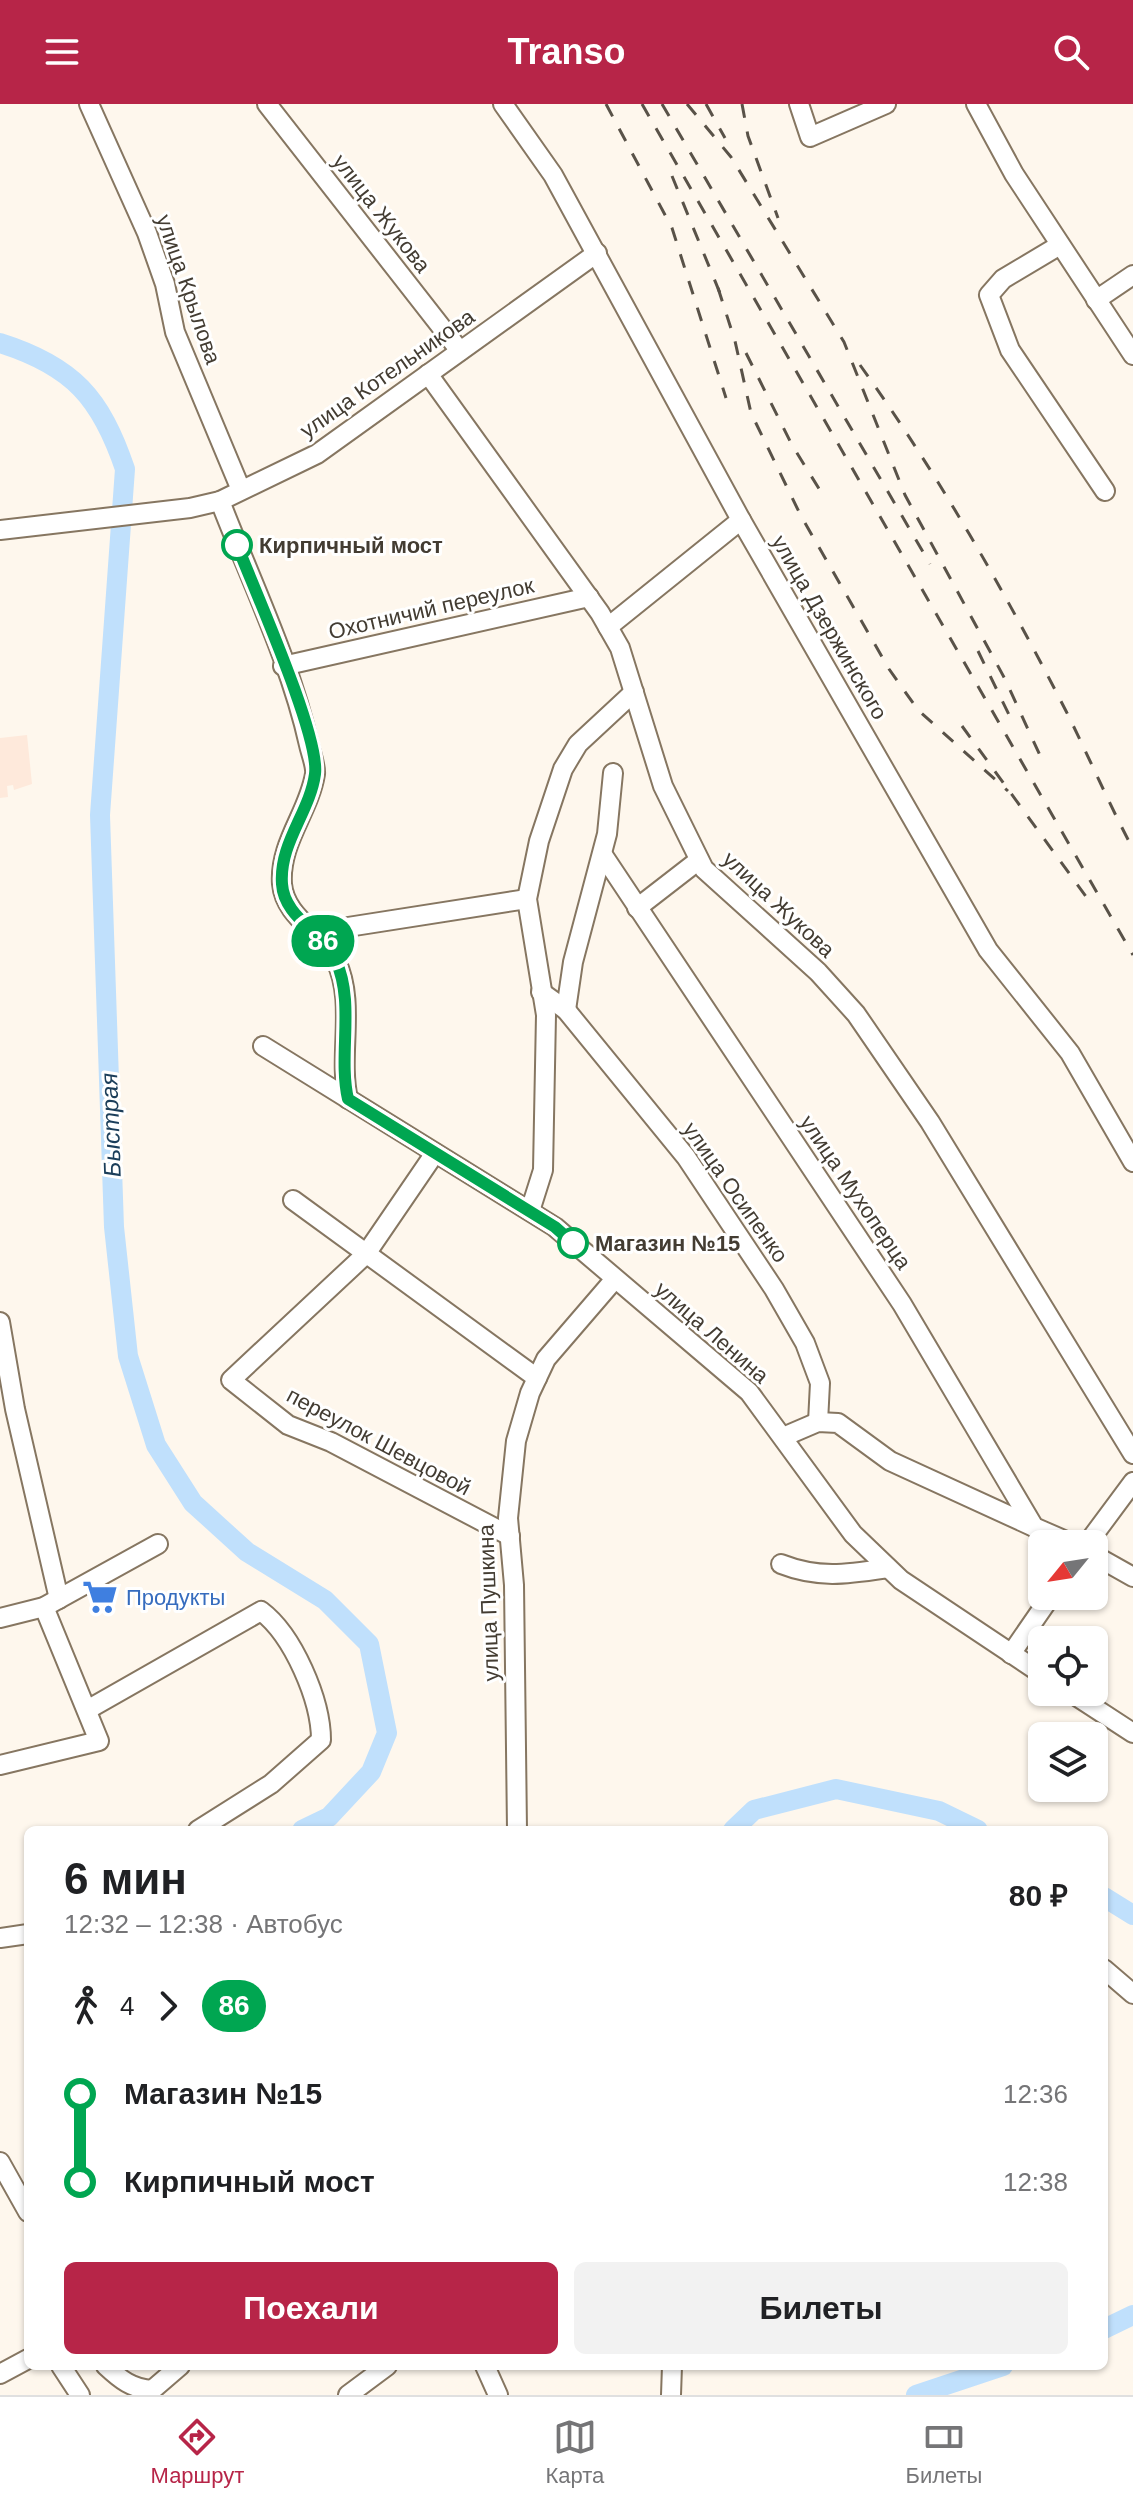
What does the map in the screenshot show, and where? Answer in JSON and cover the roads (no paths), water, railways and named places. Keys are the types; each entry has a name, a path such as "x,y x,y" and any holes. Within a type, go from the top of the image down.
{"street":[{"name":"улица Крылова","path":"89,104 147,233 165,284 175,332 241,490"},
{"name":"улица Жукова","path":"267,104 460,351"},
{"name":"улица Дзержинского","path":"503,104 553,175 741,520 988,950 1070,1053 1133,1162"},
{"path":"799,104 810,137 886,104"},
{"path":"976,104 1014,174 1133,355"},
{"path":"1060,245 1003,279 989,295 1010,350 1105,491"},
{"name":"улица Котельникова","path":"0,530 61,520 190,508 220,501 317,454 597,253"},
{"path":"1096,300 1133,275"},
{"name":"улица Жукова","path":"428,374 589,597 620,648 663,786 699,860 733,898 818,972 856,1014 930,1122 1132,1450"},
{"path":"220,501 303,717 315,773 287,844 282,885 292,913 316,932 337,963 345,1012 342,1068 348,1099"},
{"path":"608,627 741,520"},
{"name":"Охотничий переулок","path":"283,666 589,597"},
{"path":"530,1211 543,1170 546,1015 527,899 539,841 563,769 578,744 634,692"},
{"path":"566,1010 573,962 603,855 613,773"},
{"name":"улица Мухоперца","path":"603,855 902,1304 1034,1527"},
{"path":"637,908 699,860"},
{"path":"316,932 527,899"},
{"name":"улица Осипенко","path":"541,992 566,1010 686,1157 774,1289 805,1343 820,1383 818,1422"},
{"name":"улица Ленина","path":"263,1046 555,1227 749,1392 853,1534 888,1568 940,1608 1028,1665"},
{"path":"366,1254 435,1153"},
{"path":"293,1200 537,1378"},
{"name":"переулок Шевцовой","path":"366,1254 231,1380 288,1425 331,1442 510,1536"},
{"name":"улица Пушкина","path":"517,1826 514,1585 510,1536 516,1441 546,1359 614,1280"},
{"path":"0,1322 7,1409 51,1603 99,1741 0,1765"},
{"path":"783,1437 818,1422 838,1423 890,1461 1041,1530"},
{"path":"1097,1530 1133,1482"},
{"path":"0,1618 51,1603 158,1544"},
{"path":"1108,1563 1133,1577"},
{"path":"781,1564 808,1575 836,1576 888,1568"},
{"path":"1011,1654 1041,1610"},
{"path":"87,1710 261,1611 275,1621 310,1687 321,1722 321,1740 271,1784 204,1826"},
{"path":"1092,1706 1133,1733"},
{"path":"0,1938 24,1935"},
{"path":"1108,1972 1133,1994"},
{"path":"0,2162 24,2205"},
{"path":"0,2374 24,2361"},
{"path":"64,2370 80,2395"},
{"path":"111,2370 129,2385 152,2390 175,2370"},
{"path":"348,2395 382,2370"},
{"path":"487,2370 498,2395"},
{"path":"671,2395 672,2370"}],"waterway":[{"name":"Быстрая","path":"0,343 47,362 81,388 106,423 125,469 100,815 114,1227 128,1356 156,1445 193,1503 247,1552 325,1600 369,1644 387,1733 371,1772 329,1817 310,1826"},
{"name":"Быстрая","path":"737,1826 754,1810 836,1789 939,1811 970,1826"},
{"name":"Быстрая","path":"1108,1899 1133,1915"},
{"name":"Быстрая","path":"1108,2327 1133,2315"},
{"name":"Быстрая","path":"916,2395 991,2370"}],"railway":[{"path":"606,104 672,228 726,398"},
{"path":"642,104 1133,955"},
{"path":"662,104 930,564"},
{"path":"687,104 731,157 844,342 905,495 1005,679 1043,762"},
{"path":"706,104 725,138"},
{"path":"742,104 748,136 778,218"},
{"path":"672,176 722,298"},
{"path":"718,288 735,341 751,413 801,516 889,669 918,710 1008,791"},
{"path":"746,353 792,445 826,500"},
{"path":"860,365 917,448 995,578 1066,711 1133,849"},
{"path":"978,651 1013,723"},
{"path":"962,726 1090,902"}],"place":[{"name":"Кирпичный мост","path":"237,545"},
{"name":"Магазин №15","path":"573,1243"},
{"name":"Продукты","path":"100,1597"}]}
